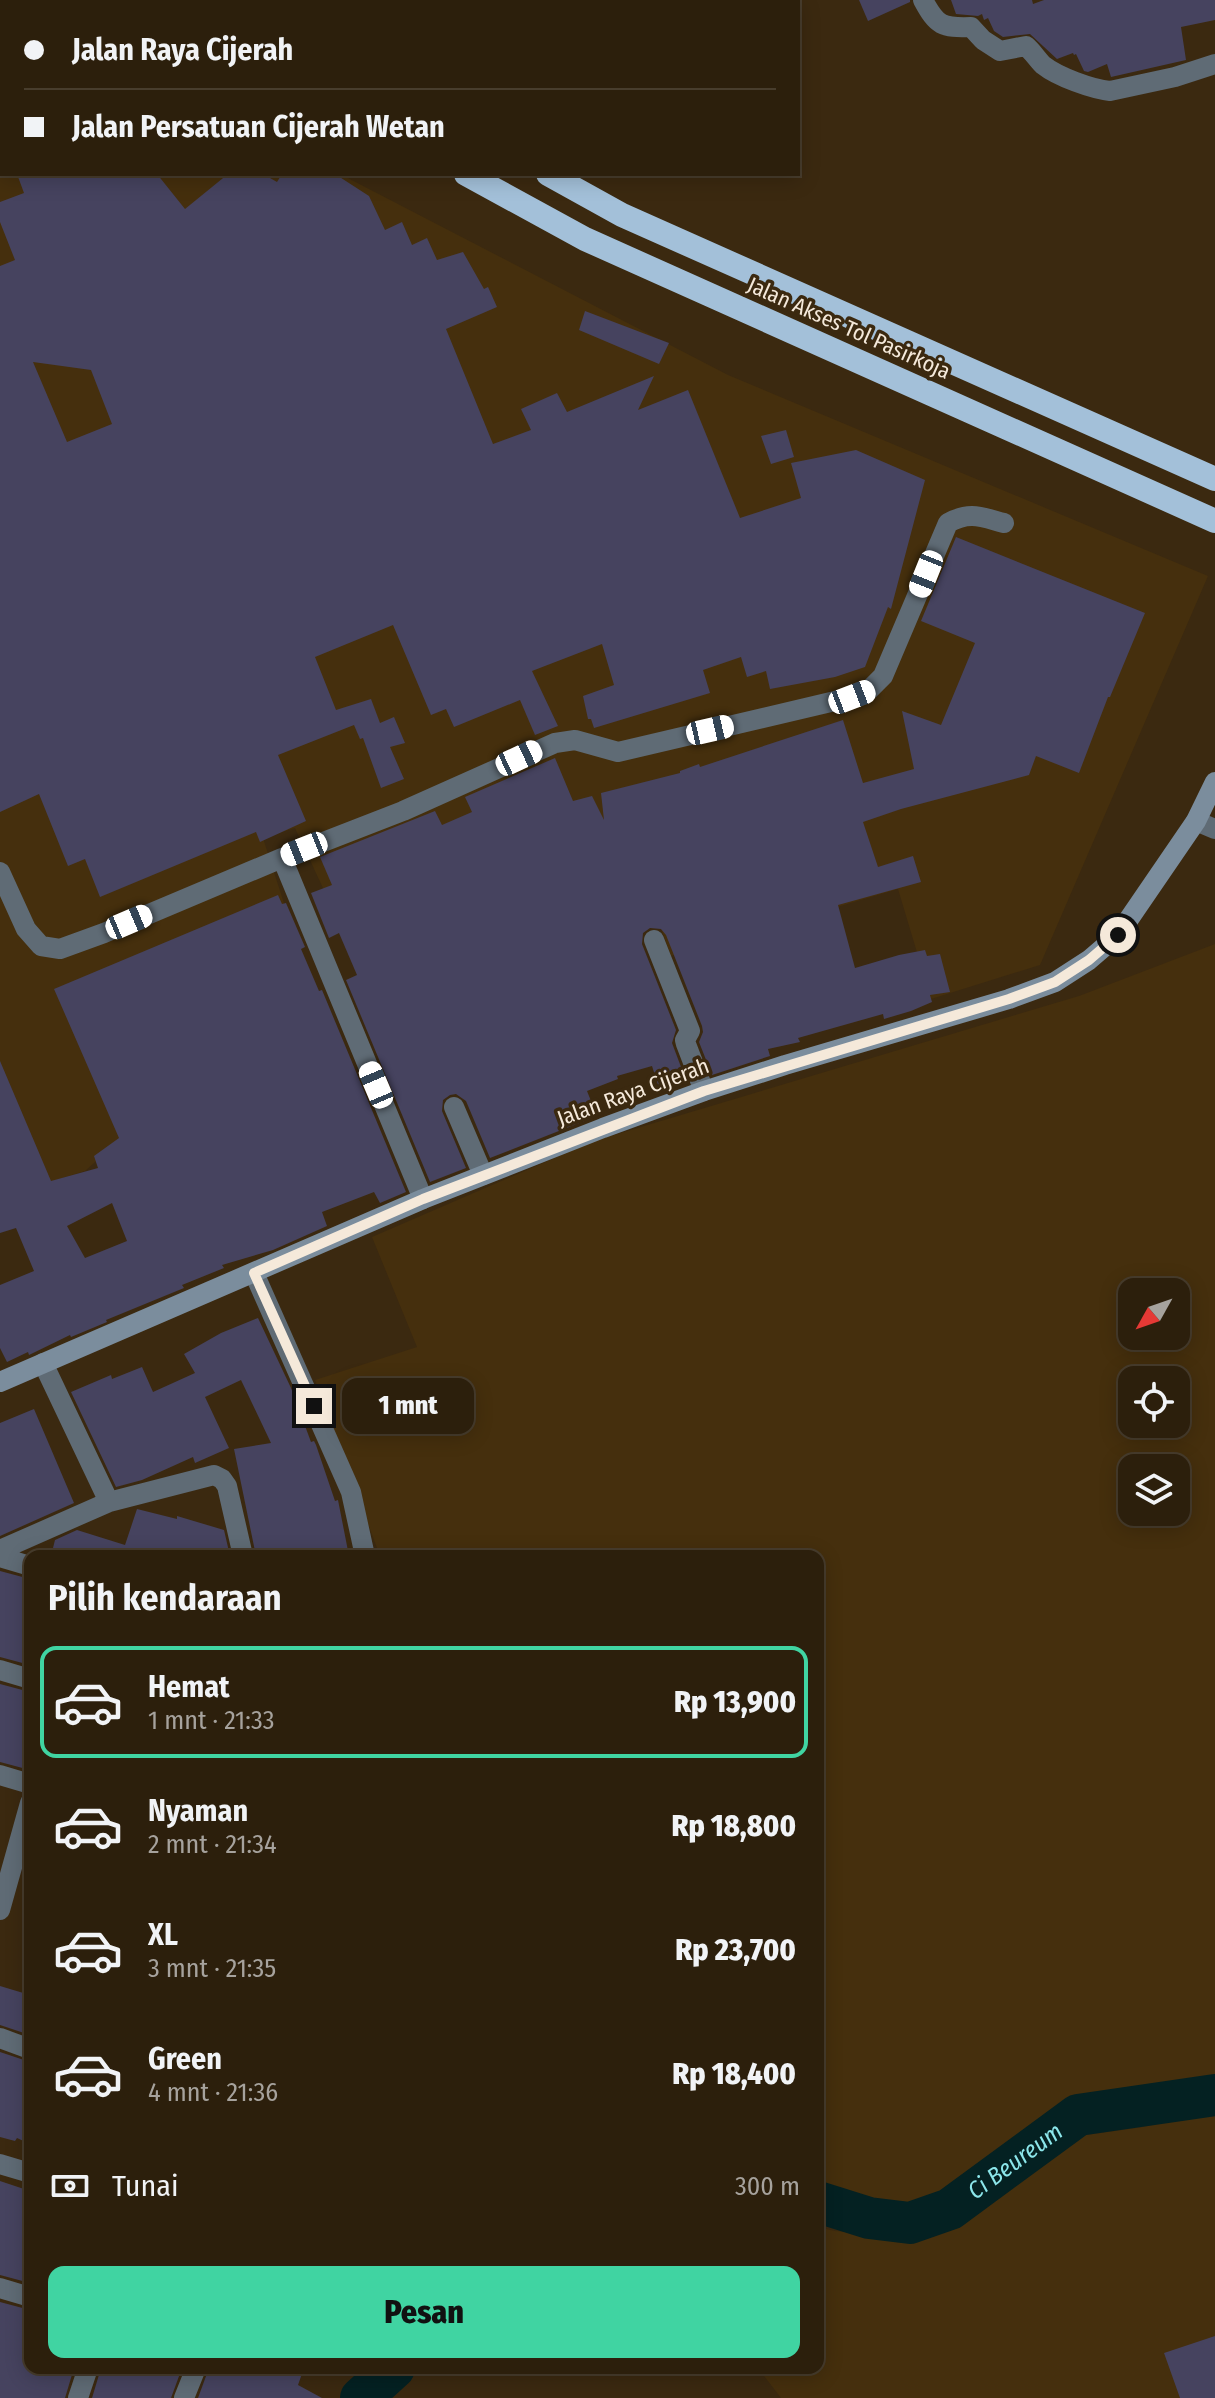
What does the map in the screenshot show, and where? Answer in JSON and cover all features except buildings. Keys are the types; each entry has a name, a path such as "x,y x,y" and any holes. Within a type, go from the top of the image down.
{"highway":[{"name":"Jalan Akses Tol Pasirkoja","path":"470,176 585,239 1215,521"},
{"name":"Jalan Akses Tol Pasirkoja","path":"552,176 622,215 1215,479"}],"main road":[{"name":"Jalan Raya Cijerah","path":"0,1382 423,1199 704,1091 1009,999 1055,982 1089,960 1118,935 1206,825 1215,782"}],"street":[{"path":"923,0 932,16 947,28 971,27 1000,51 1026,46 1057,76 1101,90 1110,91 1175,77 1215,64"},
{"path":"0,872 26,929 41,946 60,949 403,811 555,743 575,740 618,752 832,702 869,690 883,676 893,658 948,523 962,515 1004,523"},
{"path":"282,858 423,1199"},
{"path":"654,940 690,1031 685,1040 704,1091"},
{"path":"454,1107 483,1175"},
{"path":"254,1273 351,1492 364,1550"},
{"path":"43,1363 109,1502"},
{"path":"0,1550 109,1502 214,1475 227,1486 242,1550"},
{"path":"0,1557 24,1564"},
{"path":"0,1670 24,1677"},
{"path":"0,1775 24,1782"},
{"path":"0,1910 24,1824"},
{"path":"0,2038 24,2047"},
{"path":"0,2164 24,2171"},
{"path":"1,2293 24,2296"},
{"path":"78,2398 86,2374"},
{"path":"184,2398 194,2374"}],"shaded area":[{"path":"0,176 344,176 728,375 1208,576 1040,965 931,999 898,889 671,956 635,858 350,946 295,828 263,838 329,1043 131,1130 85,1171 0,1198"},
{"path":"1215,944 1215,2086 1074,2108 987,2173 920,2206 890,2208 824,2192 824,1550 378,1550 315,1380 417,1347 372,1237 594,1141 1079,996"},
{"path":"1215,2111 1215,2398 781,2398 763,2374 824,2374 824,2228 887,2235 955,2223 1079,2136 1143,2127"}],"waterway":[{"name":"Ci Beureum","path":"824,2204 869,2218 910,2223 950,2209 1078,2115 1215,2095"},
{"name":"Ci Beureum","path":"361,2398 387,2374"}],"route":[{"path":"314,1406 254,1273 423,1199 704,1091 1009,999 1055,982 1089,960 1118,935"}]}
